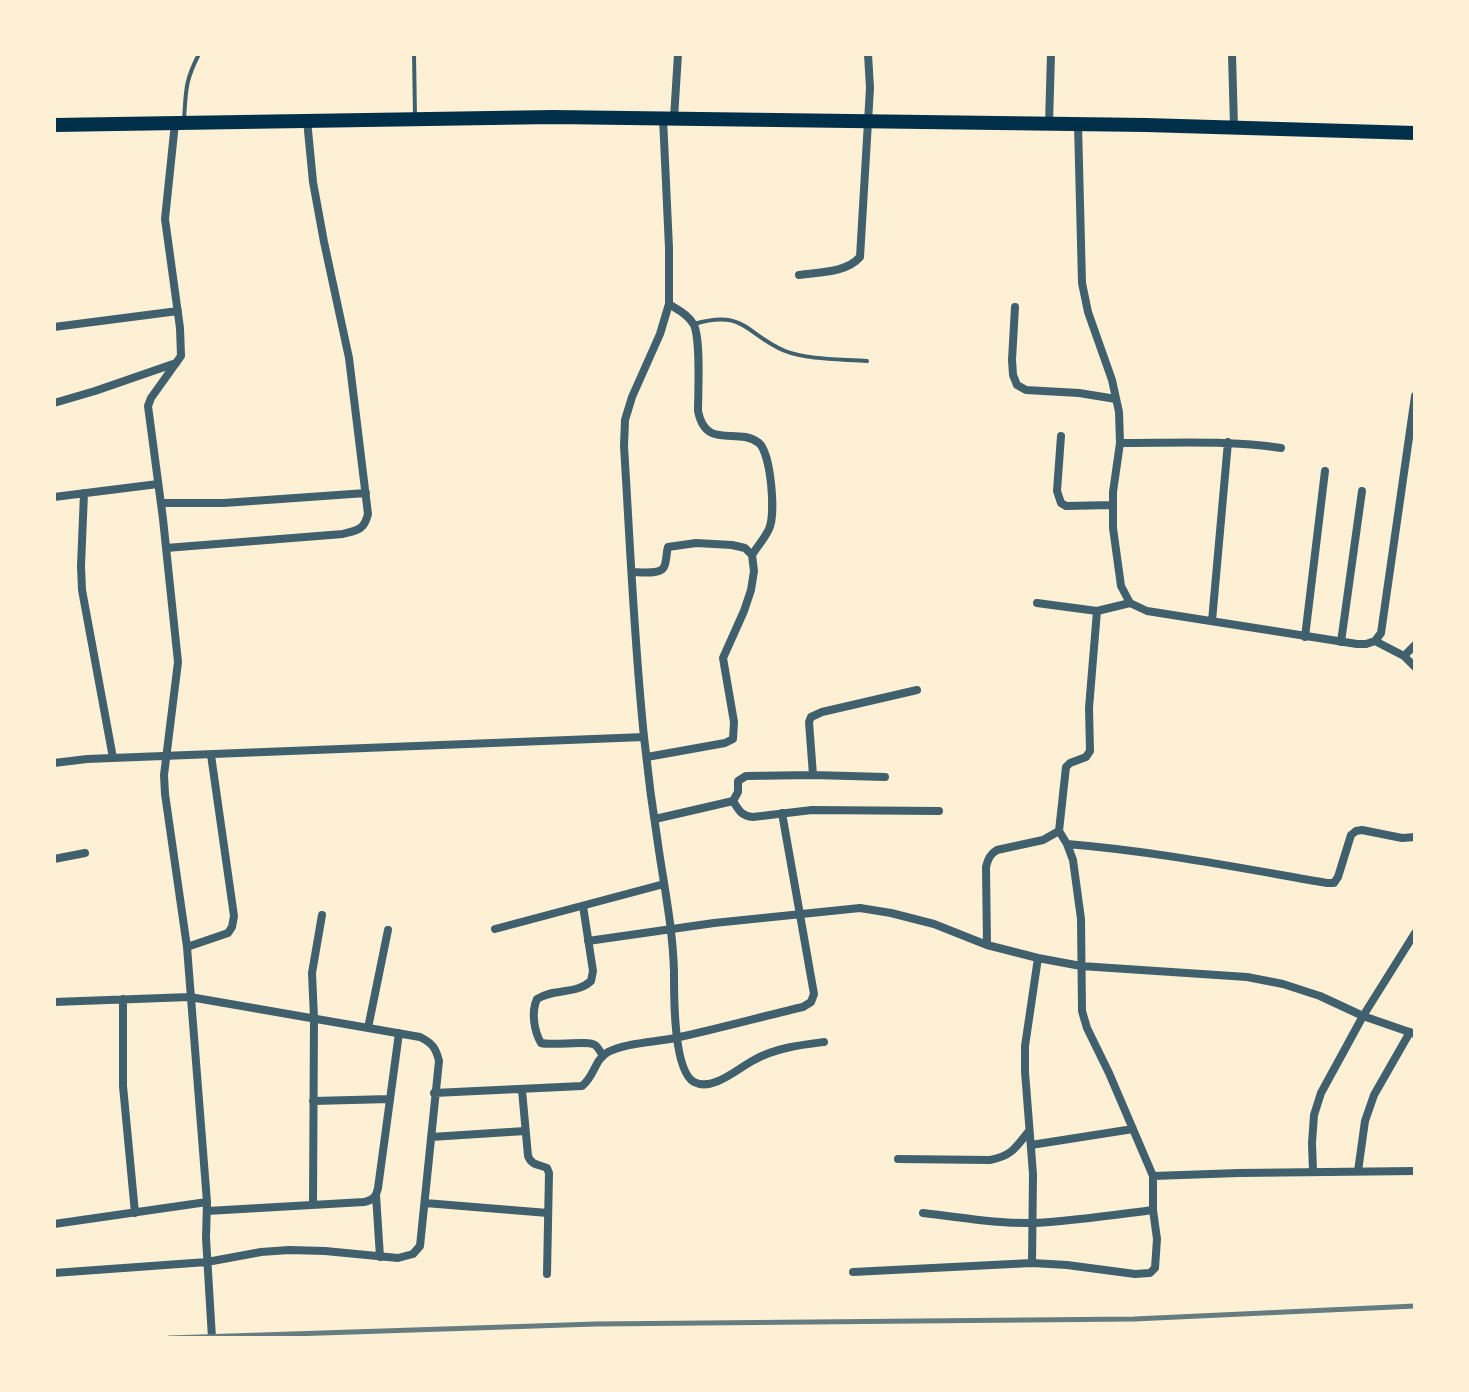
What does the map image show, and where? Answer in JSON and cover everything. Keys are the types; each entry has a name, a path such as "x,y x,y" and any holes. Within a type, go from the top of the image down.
{"highway":[{"path":"54,125 669,118 1415,133"}],"street":[{"path":"678,54 669,118 669,304 660,334 632,397 625,420 624,446 644,737 672,930 677,1037 689,1078 698,1084 710,1084 722,1079 772,1052 824,1042"},
{"path":"799,275 844,268 860,257 870,88 868,54"},
{"path":"1049,124 1051,54"},
{"path":"1232,54 1234,127"},
{"path":"166,548 343,534 366,524 366,493 349,358 313,182 307,120"},
{"path":"180,123 165,219 181,356 148,406 178,662 164,775 187,947 207,1206 212,1338"},
{"path":"1078,124 1082,283 1119,412 1120,443 1113,492 1113,528 1121,586 1130,603 1147,611 1305,637 1366,644 1375,641 1381,633 1415,396"},
{"path":"669,304 694,324 701,423 712,433 750,439 759,444 767,461 773,516 769,530 752,555"},
{"path":"1015,307 1012,360 1017,385 1026,390 1116,399"},
{"path":"54,327 178,311"},
{"path":"54,403 176,363"},
{"path":"1061,436 1057,491 1061,503 1066,506 1113,505"},
{"path":"1120,443 1228,442 1281,448"},
{"path":"1212,621 1228,442"},
{"path":"1305,637 1325,471"},
{"path":"54,497 158,484"},
{"path":"1341,642 1362,491"},
{"path":"84,493 82,590 113,758"},
{"path":"161,503 224,503 366,493"},
{"path":"632,572 663,570 668,547 696,543 745,548 752,555 754,571 744,611 723,658 734,722 733,739 647,757"},
{"path":"1037,603 1097,611 1130,603"},
{"path":"853,1272 1032,1263 1135,1274 1150,1273 1155,1268 1157,1239 1153,1176 1082,1011 1081,919 1073,860 1059,831 1066,767 1086,757 1090,751 1089,708 1097,611"},
{"path":"1375,641 1404,656 1415,667"},
{"path":"1404,656 1415,645"},
{"path":"813,775 811,717 917,690"},
{"path":"54,763 87,759 644,737"},
{"path":"187,947 228,933 234,916 211,755"},
{"path":"655,819 733,801 738,792 738,781 746,776 885,777"},
{"path":"733,801 740,812 753,817 842,809 939,811"},
{"path":"434,1093 582,1086 591,1080 599,1060 616,1049 803,1007 811,1002 814,994 782,813"},
{"path":"987,945 987,859 997,850 1043,840 1059,831"},
{"path":"1067,844 1117,848 1334,883 1351,835 1356,831 1415,837"},
{"path":"54,859 85,853"},
{"path":"495,929 664,884"},
{"path":"583,906 593,971 591,981 585,987 544,994 537,999 534,1011 537,1036 541,1043 557,1045 590,1042 603,1056"},
{"path":"588,941 714,923 860,908 934,924 987,945 1081,966 1247,977 1283,984 1413,1033 1374,1095 1365,1121 1358,1171"},
{"path":"313,1205 312,973 322,915"},
{"path":"368,1028 388,930"},
{"path":"1313,1171 1314,1115 1321,1093 1363,1016 1415,933"},
{"path":"1032,1263 1031,1145 1025,1046 1038,958"},
{"path":"54,1002 190,997 420,1037 436,1048 439,1061 420,1246 407,1257 289,1250 207,1262 54,1273"},
{"path":"123,999 123,1086 135,1213"},
{"path":"380,1257 376,1195 399,1033"},
{"path":"522,1090 528,1156 530,1162 547,1168 549,1173 547,1274"},
{"path":"313,1101 390,1099"},
{"path":"1031,1145 1133,1129"},
{"path":"898,1159 1002,1158 1029,1130"},
{"path":"431,1137 525,1131"},
{"path":"1153,1176 1415,1171"},
{"path":"54,1224 207,1206 364,1202 376,1195"},
{"path":"425,1203 548,1213"},
{"path":"923,1213 1033,1223 1153,1210"}],"lane":[{"path":"180,123 190,70 199,54"},
{"path":"414,54 415,119"},
{"path":"694,324 709,319 728,319 743,324 787,352 867,361"}],"railway":[{"path":"169,1338 596,1324 1134,1319 1415,1306"}]}
